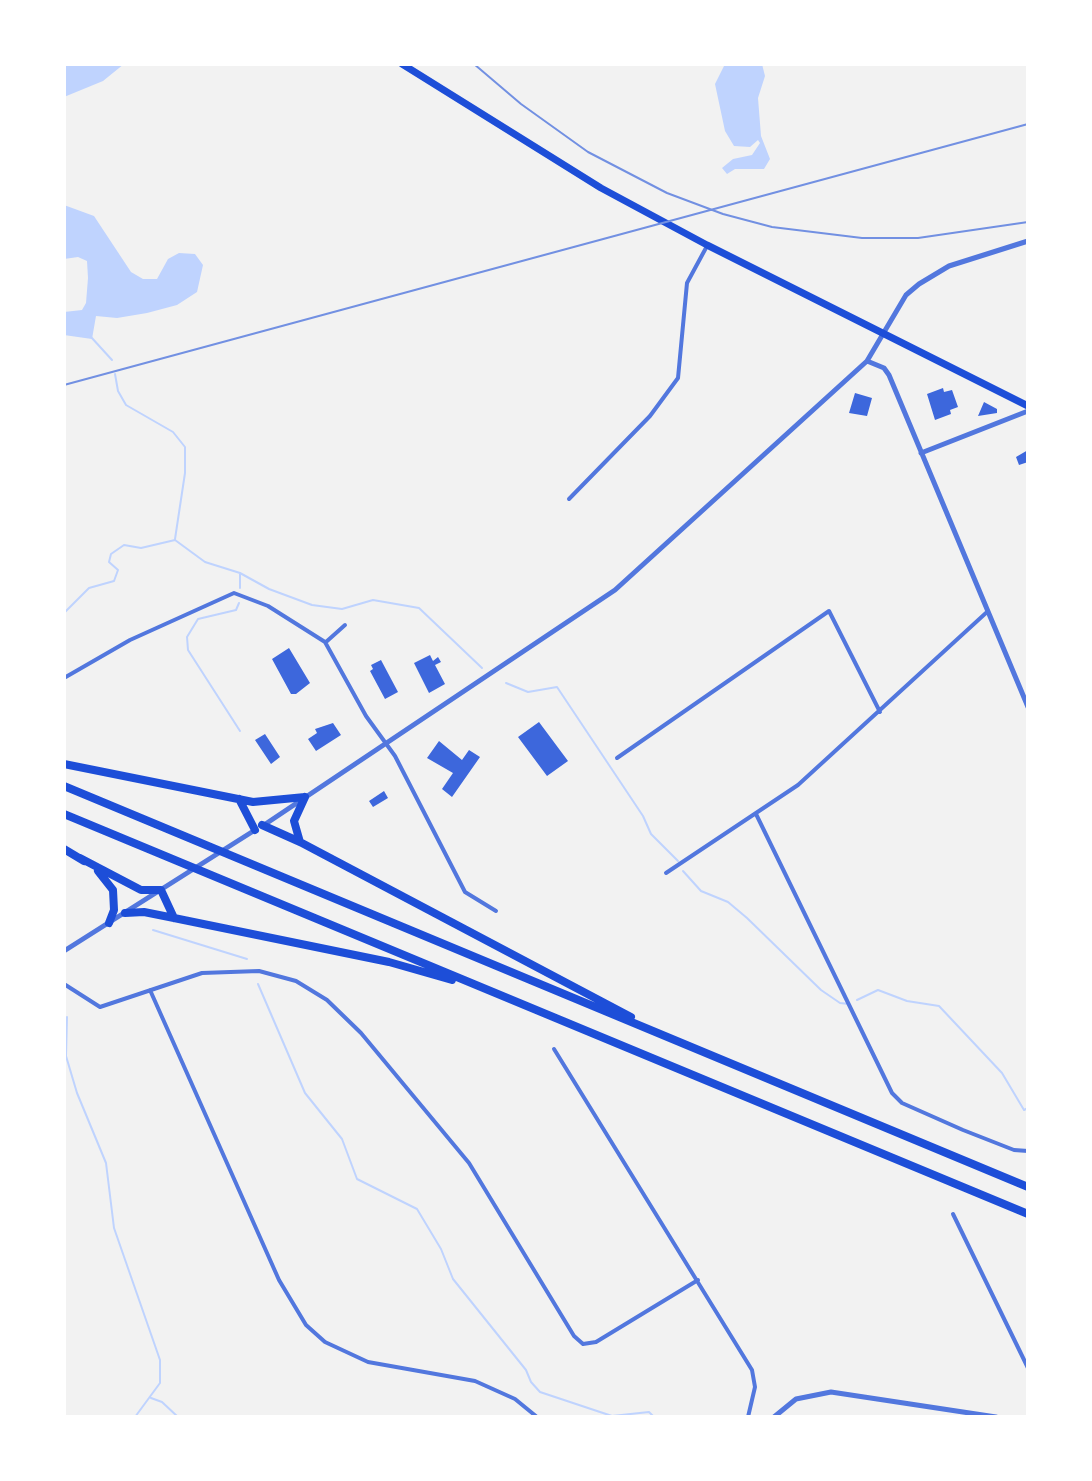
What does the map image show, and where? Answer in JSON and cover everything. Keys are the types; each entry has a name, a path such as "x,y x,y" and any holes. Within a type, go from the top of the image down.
{"highway":[{"path":"64,764 253,802 305,797"},
{"path":"64,786 1028,1187"},
{"path":"300,842 294,821 305,797"},
{"path":"238,798 259,828 300,842 679,1042"},
{"path":"64,814 1028,1214"},
{"path":"64,849 141,890 161,890 174,918"},
{"path":"80,858 107,879 113,890 114,910 109,923"},
{"path":"125,913 144,912 174,918 389,962 464,981"}],"main road":[{"path":"402,64 588,180 707,245 883,331 1028,409"}],"street":[{"path":"64,951 385,746 615,590 867,361 906,295 934,273 1028,241"},
{"path":"569,499 650,416 678,378 687,283 707,245"},
{"path":"867,361 884,368 889,375 1028,707"},
{"path":"921,453 1028,409"},
{"path":"64,678 130,640 234,593 268,606 325,642 385,746 395,756 465,892 496,911"},
{"path":"617,758 829,611 880,712"},
{"path":"666,873 798,785 987,612"},
{"path":"325,642 345,625"},
{"path":"756,814 893,1094 902,1103 963,1130 1014,1150 1028,1151"},
{"path":"64,984 100,1007 202,973 259,971 296,981 327,1000 361,1033 469,1163 574,1336 583,1344 596,1342 698,1280"},
{"path":"150,990 279,1280 306,1325 325,1342 368,1362 475,1381 515,1399 537,1417"},
{"path":"554,1049 752,1370 755,1387 748,1417"},
{"path":"953,1214 1028,1368"},
{"path":"774,1417 796,1399 831,1392 996,1417"}],"water":[{"path":"64,64 124,64 103,81 64,97"},
{"path":"725,64 762,64 765,76 758,98 761,136 770,159 764,169 735,169 727,174 722,168 733,159 752,155 760,143 758,140 750,147 734,146 725,131 715,84"},
{"path":"64,205 94,216 131,272 143,279 157,279 168,259 179,253 195,254 203,265 197,292 177,305 147,313 117,318 96,316 92,339 64,335 64,312 82,310 86,303 88,278 87,261 78,257 64,259"}],"building":[{"path":"943,388 944,392 952,390 958,407 950,410 951,414 935,420 927,394"},
{"path":"855,393 872,398 867,416 849,413"},
{"path":"984,402 997,409 997,413 978,416"},
{"path":"1028,450 1028,462 1019,465 1016,457"},
{"path":"289,648 310,683 296,694 291,694 272,659"},
{"path":"430,655 433,661 438,657 441,662 435,665 445,684 429,693 414,663"},
{"path":"381,660 398,692 385,699 370,671 373,669 371,665"},
{"path":"539,722 568,761 547,776 518,737"},
{"path":"333,723 341,735 316,751 308,739 317,733 315,729"},
{"path":"265,734 280,757 271,764 255,740"},
{"path":"439,741 462,760 469,750 480,757 452,797 442,789 453,773 427,758"},
{"path":"384,791 388,798 373,807 369,801"}],"waterway":[{"path":"91,337 112,360"},
{"path":"115,374 118,391 126,405 173,432 185,447 185,473 175,539"},
{"path":"64,613 89,588 114,581 118,570 109,562 111,554 124,545 141,548 175,540 205,562 240,573 269,589 312,605 342,609 373,600 419,608 482,668"},
{"path":"240,574 240,588"},
{"path":"239,603 236,610 198,619 187,637 188,650 240,731"},
{"path":"506,683 528,692 557,687 643,816 651,834 678,861"},
{"path":"683,871 701,891 728,902 747,918 821,990 840,1003 849,1004"},
{"path":"153,930 247,959"},
{"path":"258,984 305,1093 342,1139 357,1179 417,1209 441,1249 453,1279 540,1392 612,1416 649,1412 654,1417"},
{"path":"857,1000 878,990 907,1001 939,1006 1002,1073 1024,1110 1028,1108"},
{"path":"67,1017 66,1056 77,1093 106,1163 114,1228 160,1360 160,1383 135,1417"},
{"path":"151,1398 162,1402 178,1417"}],"railway":[{"path":"474,64 521,104 588,152 667,193 723,214 772,227 862,238 918,238 1028,222"},
{"path":"64,385 1028,124"}]}
